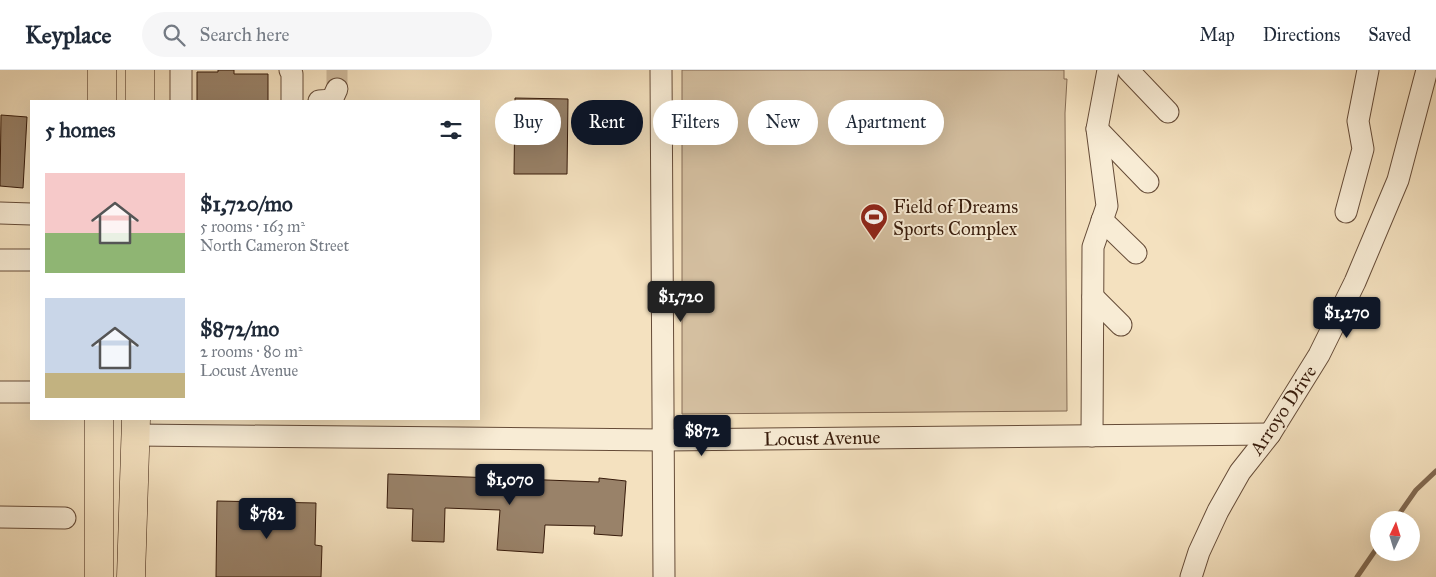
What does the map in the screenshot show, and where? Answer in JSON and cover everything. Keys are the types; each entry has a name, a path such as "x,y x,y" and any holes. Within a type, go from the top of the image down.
{"main road":[{"path":"102,70 102,100"},
{"path":"140,70 140,100"},
{"path":"99,420 99,577"},
{"path":"131,577 136,427"}],"street":[{"path":"181,70 181,100"},
{"path":"290,70 292,74 292,100"},
{"path":"305,70 306,100"},
{"path":"661,70 664,577"},
{"path":"1092,436 1093,247 1107,206 1097,129 1108,70"},
{"path":"1128,70 1168,112"},
{"path":"1346,212 1363,149 1358,121 1368,70"},
{"name":"Arroyo Drive","path":"1191,577 1199,552 1218,511 1240,472 1270,434 1319,355 1381,226 1398,180 1428,70"},
{"path":"332,100 337,89"},
{"path":"1097,129 1148,182"},
{"path":"0,213 30,214"},
{"path":"1102,220 1136,253"},
{"path":"0,260 30,260"},
{"path":"1093,297 1121,325"},
{"path":"0,392 30,392"},
{"name":"Locust Avenue","path":"136,427 664,440 1270,434"},
{"path":"0,517 66,518"}],"shaded area":[{"name":"Field of Dreams Sports Complex","path":"682,70 1064,70 1064,79 1067,79 1065,113 1067,411 682,414 682,145 738,145 738,100 682,100"}],"building":[{"path":"218,70 234,70 234,74 268,74 268,100 197,100 197,72 218,72"},
{"path":"515,98 568,99 567,174 514,174 514,145 561,145 561,100 515,100"},
{"path":"1,115 27,117 23,188 0,186"},
{"path":"388,474 599,482 599,478 626,481 622,536 594,534 595,526 545,525 543,553 497,550 500,510 445,508 444,542 412,541 413,509 387,508"},
{"path":"217,501 316,503 315,545 322,546 321,577 216,577"}],"waterway":[{"path":"1401,511 1416,490 1436,471"},
{"path":"1357,577 1370,558"}],"tunnel":[{"path":"337,70 337,89"}],"place":[{"name":"Field of Dreams Sports Complex","path":"874,241"}]}
